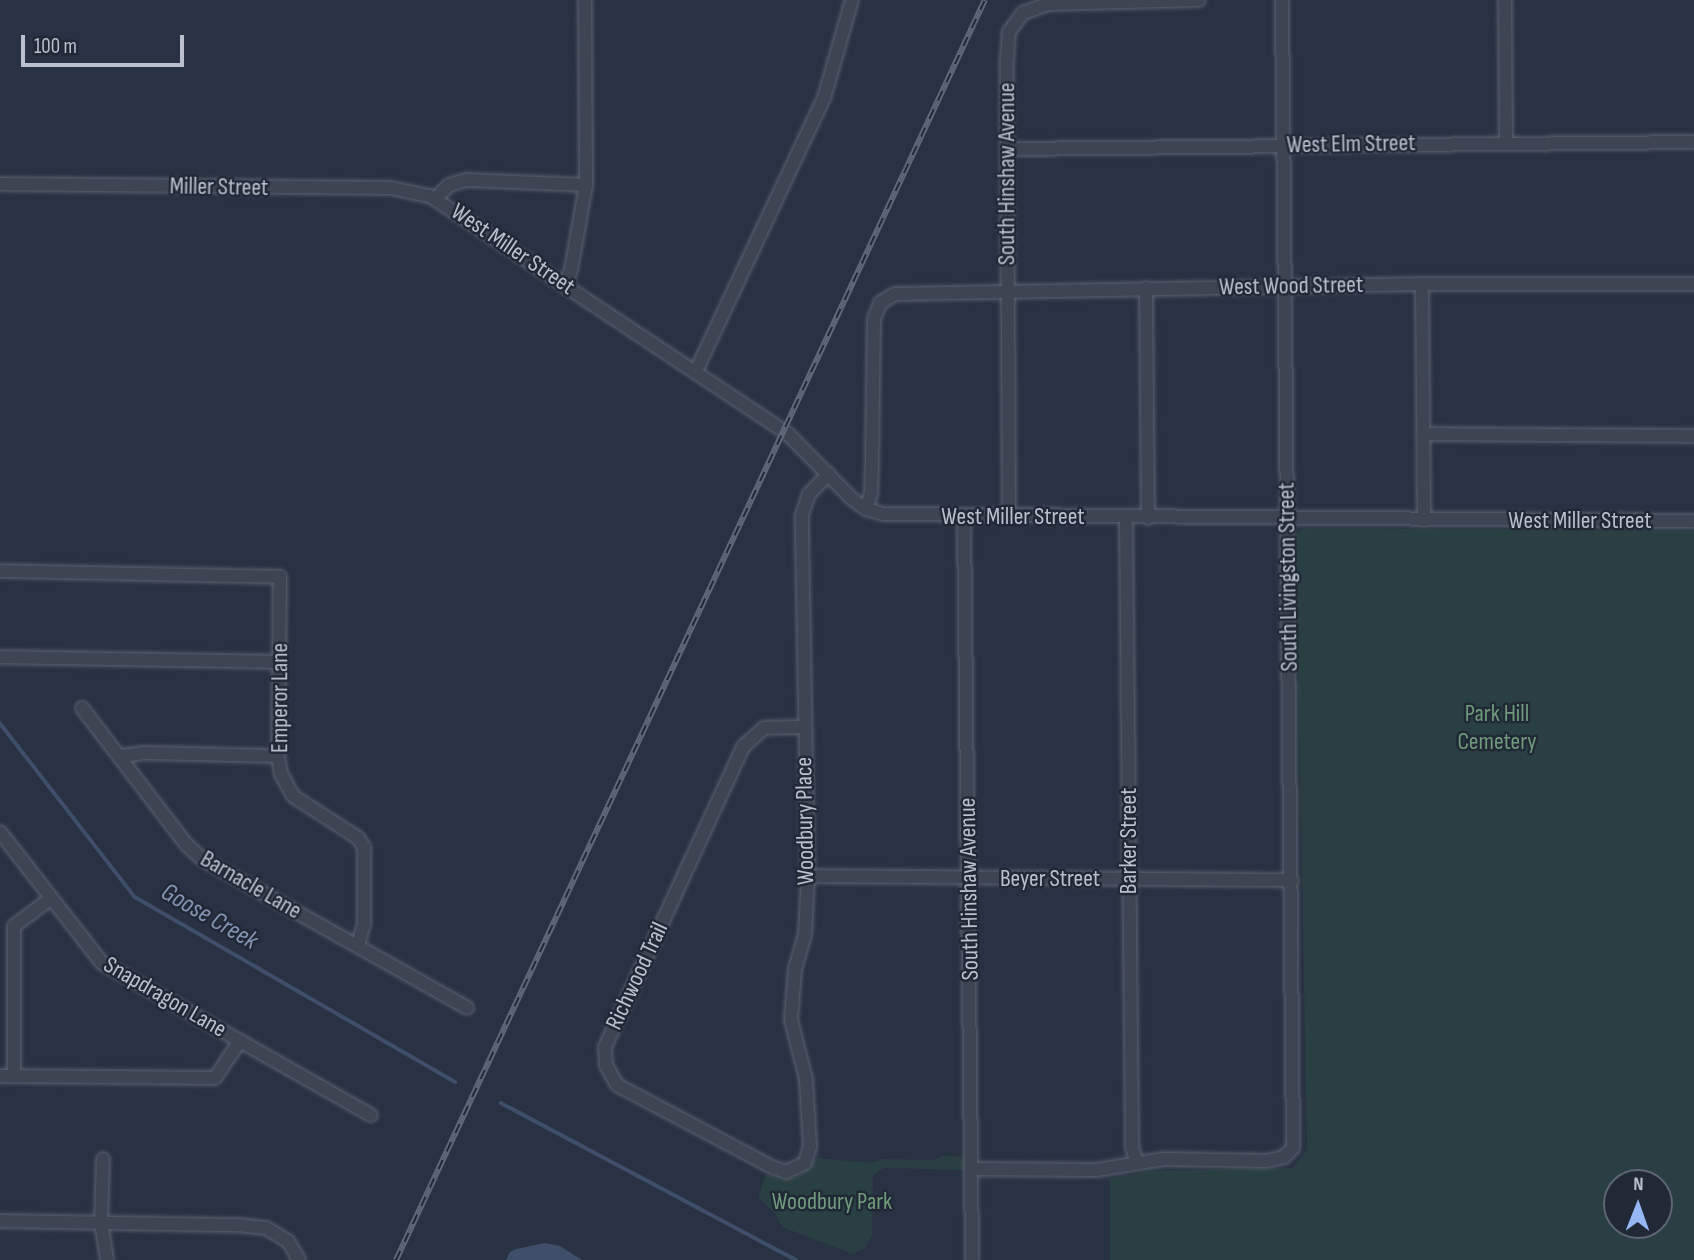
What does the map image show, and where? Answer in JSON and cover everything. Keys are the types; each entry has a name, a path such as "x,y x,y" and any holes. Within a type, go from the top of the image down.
{"street":[{"path":"565,285 571,270 586,185 585,0"},
{"path":"696,371 824,97 852,0"},
{"name":"South Hinshaw Avenue","path":"1009,517 1008,38 1013,23 1023,13 1048,4 1199,0"},
{"name":"South Livingston Street","path":"1137,1163 1164,1159 1267,1161 1290,1153 1294,1139 1282,0"},
{"path":"1505,0 1506,142"},
{"name":"West Elm Street","path":"1008,149 1694,142"},
{"path":"436,198 444,188 457,181 586,185"},
{"name":"Miller Street","path":"0,184 391,188 436,198"},
{"name":"West Miller Street","path":"436,198 788,434 866,509 890,516 1694,522"},
{"path":"1422,284 1424,520"},
{"name":"West Wood Street","path":"866,509 871,494 874,319 880,303 888,296 908,291 1422,284 1694,284"},
{"path":"1146,288 1148,518"},
{"path":"1424,434 1694,436"},
{"name":"Woodbury Place","path":"797,1169 805,1163 810,1147 806,1079 791,1020 795,969 805,935 808,876 803,727 802,516 809,494 828,474"},
{"name":"South Hinshaw Avenue","path":"964,517 970,878 972,1260"},
{"name":"Barker Street","path":"1126,518 1132,1147 1137,1163"},
{"name":"Emperor Lane","path":"0,572 280,577 278,756 281,774 293,796 352,833 364,847 364,924 358,945"},
{"path":"0,657 280,662"},
{"name":"Barnacle Lane","path":"82,708 186,844 202,859 467,1008"},
{"name":"Richwood Trail","path":"797,1169 786,1172 774,1168 617,1085 606,1065 606,1047 743,747 764,728 803,727"},
{"path":"120,756 143,753 278,756"},
{"name":"Snapdragon Lane","path":"0,832 95,958 371,1115"},
{"name":"Beyer Street","path":"808,876 1292,880"},
{"path":"14,1076 14,926 50,899"},
{"path":"0,1076 215,1078 240,1041"},
{"path":"103,1159 101,1222 107,1260"},
{"path":"971,1169 1096,1170 1137,1163"},
{"path":"0,1221 238,1224 266,1228 288,1241 299,1260"}],"green space":[{"name":"Park Hill Cemetery","path":"1304,528 1694,531 1694,1260 1110,1260 1110,1179 1151,1171 1293,1168 1307,1149 1296,534"},
{"name":"Woodbury Park","path":"942,1156 964,1157 964,1170 884,1168 873,1175 872,1236 865,1248 853,1254 782,1227 775,1213 758,1198 766,1174 781,1180 799,1176 817,1158 871,1163 882,1159 933,1160"}],"water":[{"path":"545,1243 560,1246 582,1260 506,1260 510,1252 516,1249"}],"waterway":[{"name":"Goose Creek","path":"0,723 135,897 455,1082"},
{"name":"Goose Creek","path":"501,1103 796,1260"}],"railway":[{"path":"396,1260 985,0"}]}
